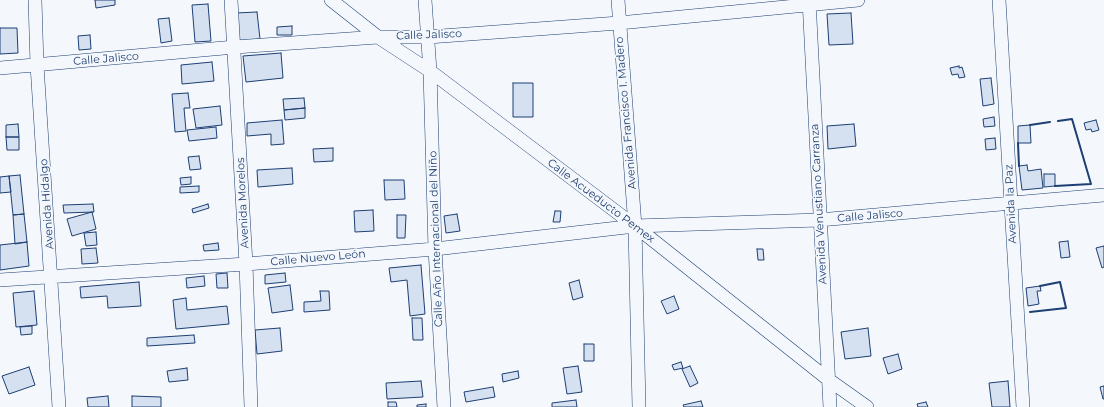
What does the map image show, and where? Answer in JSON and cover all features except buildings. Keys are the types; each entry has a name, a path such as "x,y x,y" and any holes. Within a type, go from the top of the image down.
{"street":[{"name":"Avenida Hidalgo","path":"35,0 37,66 52,276 59,407"},
{"name":"Avenida Morelos","path":"231,0 235,47 246,264 251,407"},
{"name":"Calle Acueducto Pemex","path":"331,0 378,37 430,70 635,226 829,380 867,407"},
{"name":"Calle Año Internacional del Niño","path":"425,0 430,70 435,248 444,407"},
{"name":"Avenida Francisco I. Madero","path":"618,0 635,226 639,407"},
{"name":"Calle Jalisco","path":"0,68 37,66 235,47 378,37 428,37 619,23 809,2 858,0"},
{"name":"Avenida la Paz","path":"999,0 1023,407"},
{"name":"Avenida Venustiano Carranza","path":"809,2 819,220 830,407"},
{"name":"Calle Jalisco","path":"635,226 819,220 1104,195"},
{"name":"Calle Nuevo León","path":"0,280 246,264 435,248 635,226"}],"wall":[{"path":"1055,186 1091,184 1072,119 1058,121"},
{"path":"1030,125 1050,122"},
{"path":"1018,143 1019,166"},
{"path":"1030,312 1066,308 1060,282 1040,286"}]}
